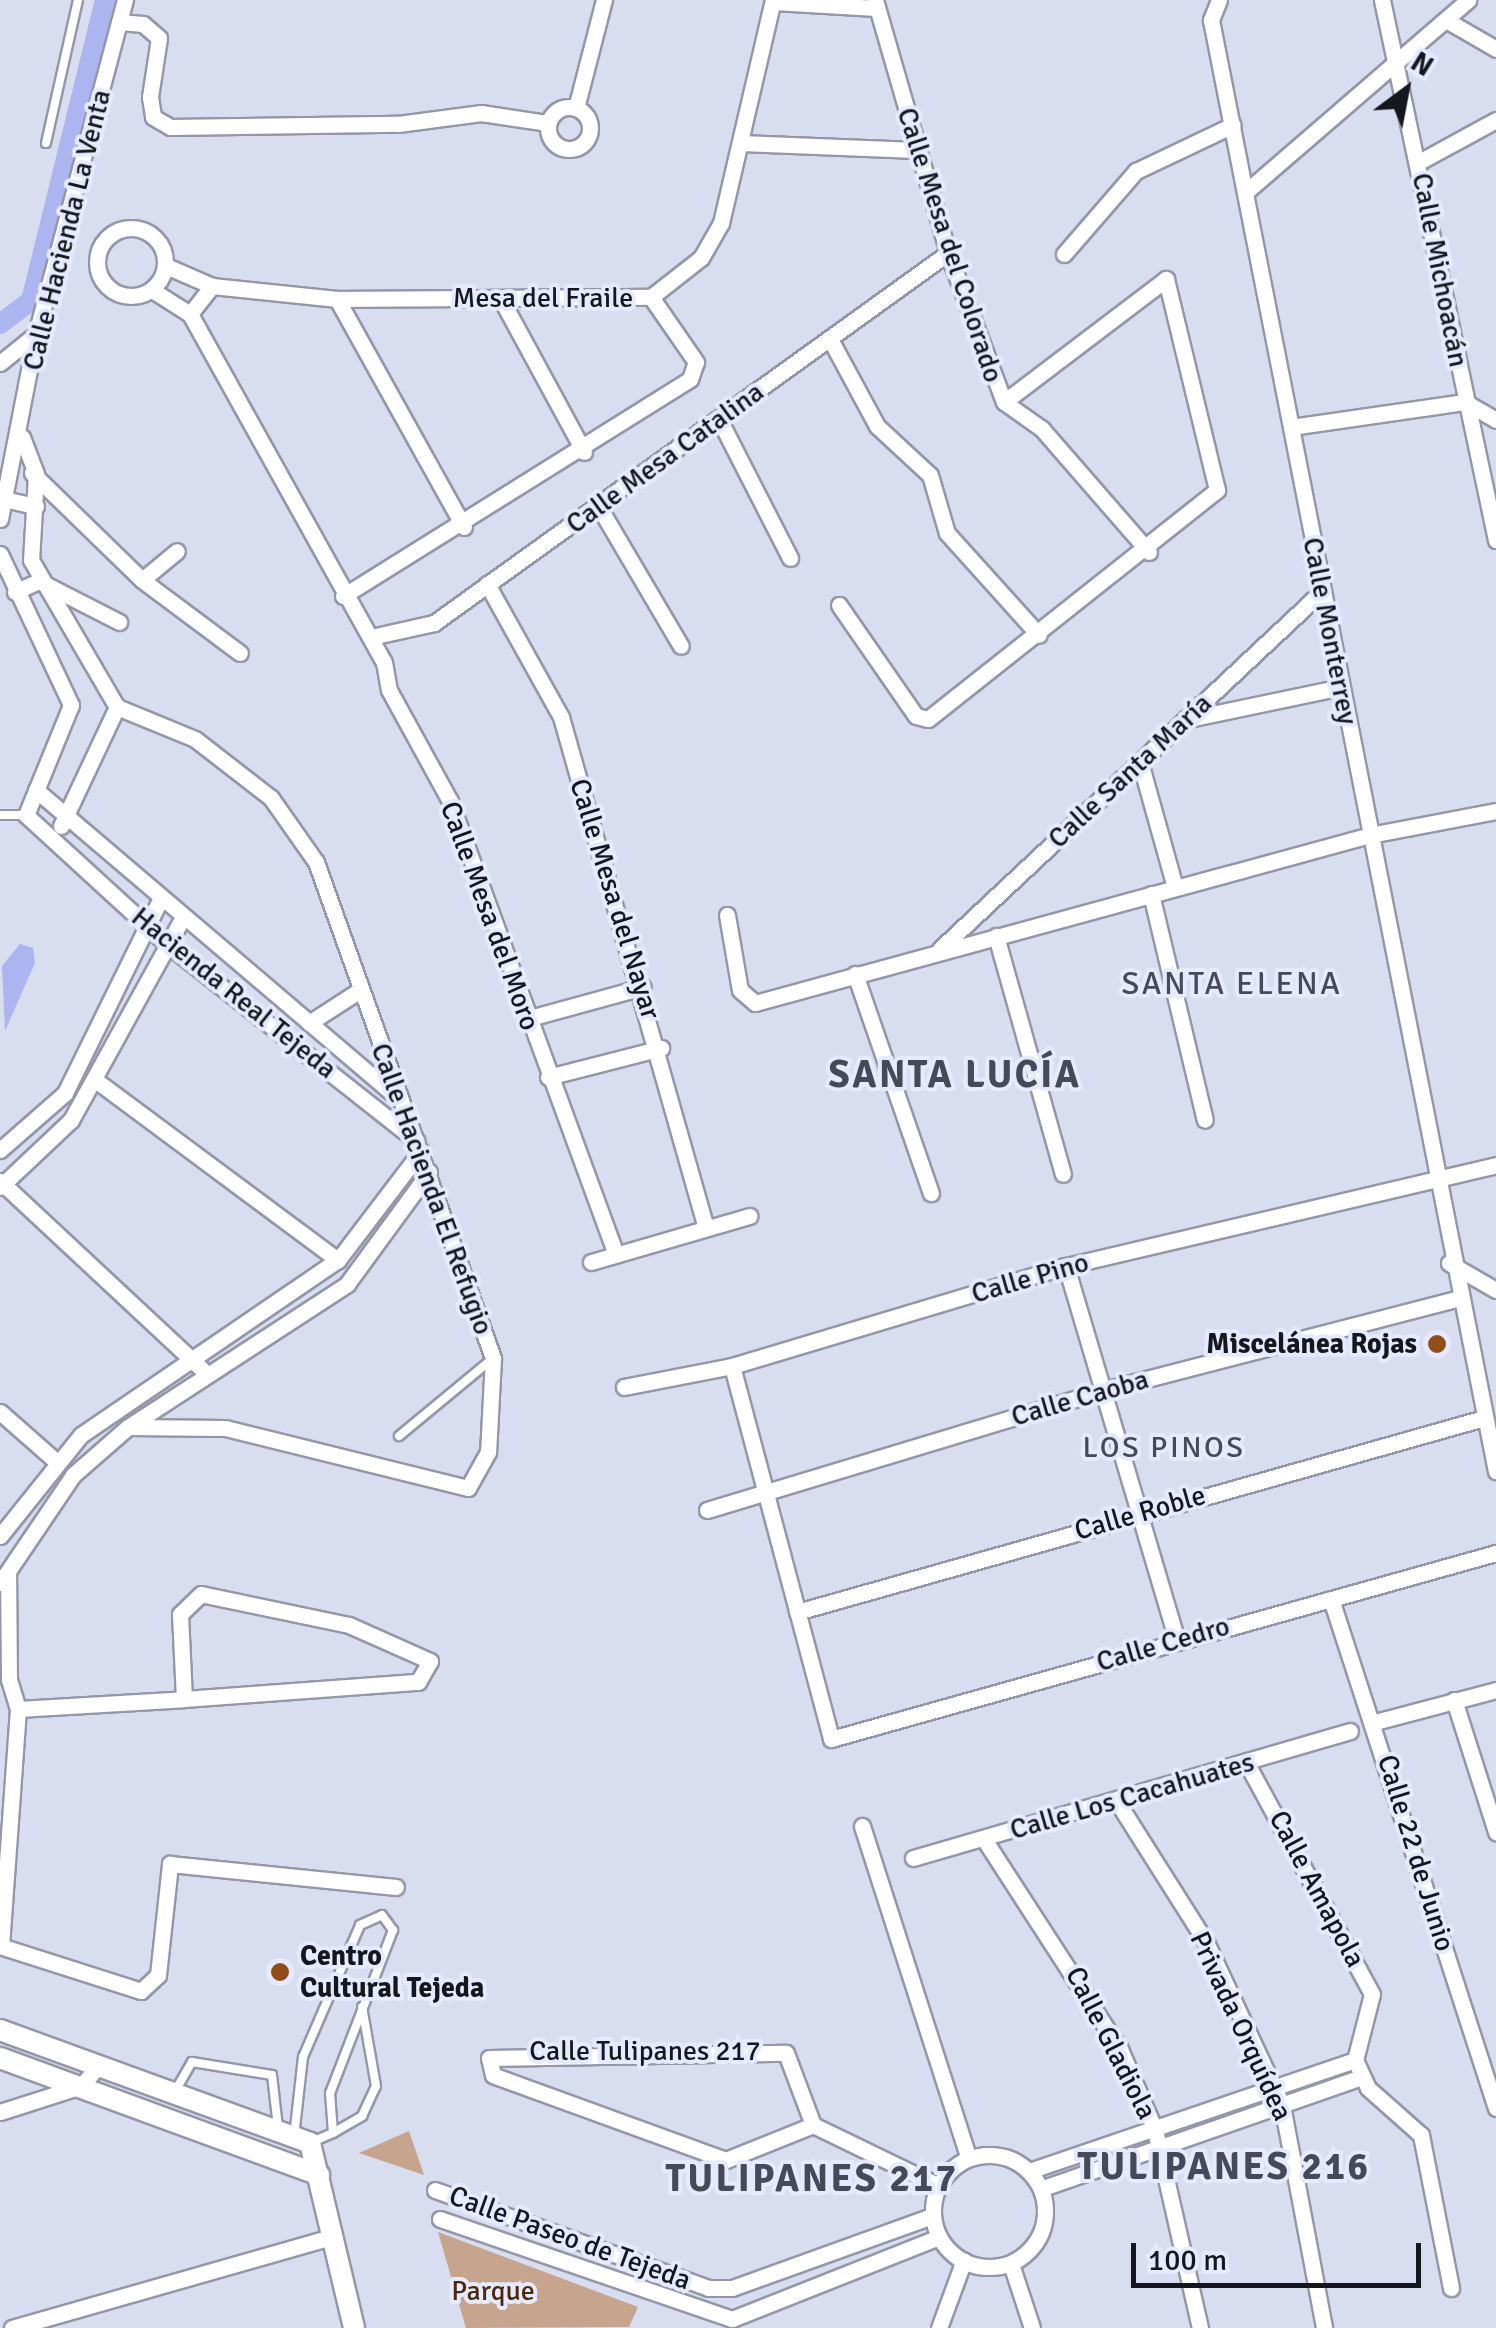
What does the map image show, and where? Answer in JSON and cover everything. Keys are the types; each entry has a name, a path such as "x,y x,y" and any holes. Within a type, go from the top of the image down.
{"street":[{"name":"Calle Hacienda La Venta","path":"0,519 2,499 22,437 36,334 69,233 125,0"},
{"path":"119,22 144,24 159,38 151,107 170,128 398,124 482,113 548,123 576,108 604,0"},
{"name":"Calle Monterrey","path":"1219,0 1211,20 1248,190 1320,593 1437,1172 1449,1264 1496,1471"},
{"name":"Calle Michoacán","path":"1382,0 1496,540"},
{"path":"1248,190 1468,0"},
{"path":"773,1 876,4"},
{"name":"Mesa del Fraile","path":"166,266 212,286 337,299 652,297 711,243 742,143 773,1"},
{"name":"Calle Mesa del Colorado","path":"876,4 948,253 1004,402 1042,429 1149,552"},
{"path":"1446,20 1496,49"},
{"path":"548,123 560,148 582,145 590,125 576,108"},
{"path":"1419,162 1496,120"},
{"path":"1064,254 1136,172 1233,126"},
{"path":"742,143 916,150"},
{"path":"69,233 101,244 142,229 166,266 152,290 118,294 103,281 101,244"},
{"name":"Calle Mesa Catalina","path":"371,638 434,623 948,253"},
{"path":"839,605 922,719 1149,552 1217,490 1172,285 1148,283 1004,402"},
{"path":"190,314 212,286"},
{"name":"Calle Mesa del Moro","path":"152,290 190,314 343,596 371,638 450,801 526,1019 616,1254"},
{"name":"Calle Mesa Catalina","path":"343,596 584,452 696,371 652,297"},
{"path":"337,299 464,527"},
{"path":"501,299 584,452"},
{"path":"0,363 36,334"},
{"path":"830,339 878,426 930,475 947,532 1039,635"},
{"path":"1291,427 1465,402 1496,420"},
{"path":"719,419 790,558"},
{"path":"22,437 36,474 31,560 39,581 117,708 56,836"},
{"path":"14,470 36,474 142,580 240,653"},
{"path":"2,499 36,506"},
{"path":"599,506 681,646"},
{"path":"142,580 177,551"},
{"path":"0,554 71,705 26,815"},
{"path":"15,592 39,581"},
{"path":"39,581 118,622"},
{"name":"Calle Mesa del Nayar","path":"487,584 560,717 660,1048 706,1228"},
{"name":"Calle Santa María","path":"939,950 1320,593"},
{"path":"1185,719 1341,687"},
{"name":"Calle Hacienda El Refugio","path":"117,708 195,738 278,805 316,862 493,1358 488,1452 468,1488 225,1428 128,1426"},
{"path":"1140,762 1175,887"},
{"name":"Hacienda Real Tejeda","path":"36,790 159,902 401,1100"},
{"path":"727,915 740,990 768,1001 939,950 1370,835 1496,811"},
{"name":"Hacienda Real Tejeda","path":"26,815 56,836 167,944 420,1146"},
{"path":"1151,894 1205,1120"},
{"path":"0,1150 65,1093 159,902"},
{"path":"182,919 71,1120 1,1184 207,1374"},
{"path":"996,936 1063,1174"},
{"path":"854,974 931,1193"},
{"path":"526,1019 642,987"},
{"name":"Hacienda Real Tejeda","path":"308,1023 360,990"},
{"path":"548,1077 660,1048"},
{"path":"94,1079 338,1260"},
{"path":"0,1536 54,1459 188,1354 338,1260 420,1146"},
{"name":"Calle Pino","path":"624,1387 732,1366 1066,1266 1437,1172 1496,1165"},
{"path":"396,1887 170,1864 150,1987 1,1946 18,1709 9,1680 4,1578 73,1475 128,1426 360,1273 429,1172"},
{"path":"592,1262 749,1216"},
{"path":"1449,1264 1496,1290"},
{"path":"1066,1266 1176,1638"},
{"name":"Calle Caoba","path":"707,1510 1104,1390 1457,1299"},
{"path":"732,1366 797,1612"},
{"path":"0,1412 73,1475"},
{"name":"Calle Roble","path":"797,1612 1138,1512 1484,1418"},
{"name":"Calle Cedro","path":"797,1612 831,1738 1176,1638 1496,1553"},
{"path":"18,1709 184,1699 418,1682 430,1661 424,1651 349,1625 200,1594 180,1614 184,1699"},
{"name":"Calle 22 de Junio","path":"1330,1599 1375,1722 1496,2108"},
{"path":"1375,1722 1496,1690"},
{"path":"1454,1700 1496,1832"},
{"name":"Calle Los Cacahuates","path":"913,1858 1118,1803 1350,1732"},
{"name":"Calle Amapola","path":"1246,1762 1372,1994 1356,2060"},
{"name":"Privada Orquídea","path":"1118,1803 1206,1942 1282,2105 1324,2328"},
{"path":"862,1826 968,2156"},
{"name":"Calle Gladiola","path":"984,1839 1077,1970 1156,2130 1200,2328"},
{"path":"0,2030 294,2138 319,2175 328,2238 354,2328"},
{"name":"Calle Tulipanes 217","path":"774,2050 791,2062 813,2125 726,2160 493,2076 489,2058 774,2050"},
{"path":"0,2058 319,2175"},
{"path":"1030,2171 1356,2060 1361,2077 1421,2135 1450,2288"},
{"path":"0,2112 81,2086 99,2065"},
{"path":"1043,2188 1361,2077"},
{"path":"813,2125 939,2186"},
{"path":"968,2156 1006,2156 1030,2171 1043,2188 1044,2227 1011,2264 964,2260 939,2238 932,2216 939,2186 968,2156"},
{"name":"Calle Paseo de Tejeda","path":"435,2190 708,2288 732,2288 932,2216"},
{"name":"Calle Paseo de Tejeda","path":"440,2219 732,2319 939,2238"},
{"path":"12,2328 328,2238"},
{"path":"939,2328 964,2260"},
{"path":"1011,2264 1032,2328"}],"lane":[{"path":"46,143 78,0"},
{"path":"0,815 26,815"},
{"path":"399,1436 493,1358"},
{"path":"294,2138 303,2058 360,1925 382,1915 393,1930 330,2093 334,2133"},
{"path":"294,2138 334,2133 362,2116 376,2086 362,2007"},
{"path":"174,2093 192,2062 272,2075 294,2138"}],"green space":[{"path":"409,2131 424,2175 359,2153"},
{"name":"Parque","path":"438,2232 638,2307 629,2327 466,2328"}],"water":[{"path":"20,944 33,948 35,963 5,1031 2,966"}],"waterway":[{"path":"0,324 31,301 105,0"}],"place":[{"name":"Miscelánea Rojas","path":"1437,1344"},
{"name":"Centro Cultural Tejeda","path":"280,1972"}],"district":[{"name":"SANTA ELENA","path":"1232,984"},
{"name":"SANTA LUCÍA","path":"955,1075"},
{"name":"LOS PINOS","path":"1164,1448"},
{"name":"TULIPANES 216","path":"1224,2167"},
{"name":"TULIPANES 217","path":"812,2179"}]}
